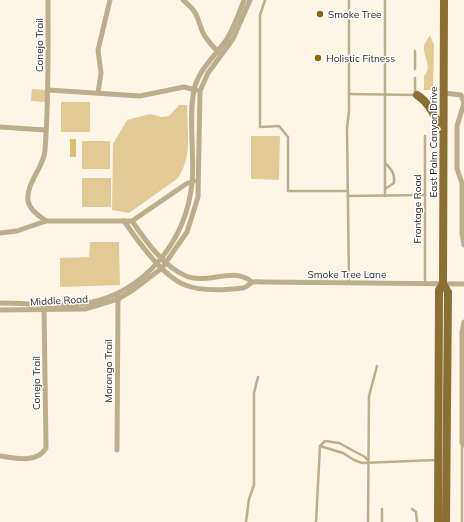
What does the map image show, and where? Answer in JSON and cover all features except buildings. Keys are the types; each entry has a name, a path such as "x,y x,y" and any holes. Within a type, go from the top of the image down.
{"main road":[{"name":"East Palm Canyon Drive","path":"444,0 443,284 439,290 442,460 446,522"},
{"path":"416,95 429,104 431,111 444,132"},
{"name":"East Palm Canyon Drive","path":"438,522 442,460"}],"street":[{"name":"Conejo Trail","path":"46,221 31,209 28,200 29,190 45,152 48,90 48,0"},
{"path":"98,93 101,73 98,50 110,0"},
{"path":"183,0 194,8 200,20 204,35 219,53"},
{"path":"48,90 140,96 184,87 200,91 227,38 244,0"},
{"path":"194,89 202,72 233,39 250,0"},
{"name":"Middle Road","path":"0,310 88,302 117,293 145,276 158,263 175,240 185,218 192,182 194,89"},
{"name":"Middle Road","path":"0,303 85,309 118,299 133,290 162,268 187,232 194,214 198,197 200,91"},
{"path":"444,93 457,93 463,96 464,103 457,126 457,169 462,177 462,234 464,245"},
{"path":"0,127 45,130"},
{"path":"0,233 17,231 46,221 132,221 186,184 199,178"},
{"name":"Smoke Tree Lane","path":"124,221 139,243 162,268 184,285 199,288 246,287 252,282"},
{"name":"Smoke Tree Lane","path":"132,221 167,262 185,276 201,280 235,275 246,277 252,282 425,282 464,284"},
{"path":"219,278 220,288"},
{"name":"Morongo Trail","path":"117,293 117,450"},
{"name":"Conejo Trail","path":"0,456 24,458 36,457 44,452 46,448 44,307"},
{"path":"463,444 462,332 464,322"}],"lane":[{"path":"265,0 260,15 260,127 279,126 288,137 288,191 348,191"},
{"path":"349,0 349,94 347,128 349,283"},
{"path":"385,0 385,196"},
{"path":"415,51 415,70"},
{"path":"349,94 416,95 415,78"},
{"name":"Frontage Road","path":"424,136 425,282"},
{"path":"385,190 394,183 395,177 391,169 386,164"},
{"path":"348,196 425,195"},
{"path":"368,522 369,396 377,366"},
{"path":"246,522 249,499 254,485 254,393 258,377"},
{"path":"316,522 320,446 326,441 339,443 366,457 369,461"},
{"path":"462,522 463,444"},
{"path":"320,446 343,453 362,463 369,461 442,460"},
{"path":"382,509 382,522"},
{"path":"412,509 416,512 417,522"}],"shaded area":[{"path":"430,35 434,45 433,87 432,90 424,90 424,76 427,73 428,66 424,46"},
{"path":"32,89 45,90 45,102 31,101"},
{"path":"61,102 90,102 90,132 61,132"},
{"path":"179,105 187,105 188,144 185,162 177,179 129,213 112,210 113,144 127,120 150,114 161,117 169,116"},
{"path":"251,136 280,136 279,180 251,179"},
{"path":"70,139 76,139 76,157 70,157"},
{"path":"82,141 110,141 110,169 82,169"},
{"path":"82,178 111,178 111,207 82,207"},
{"path":"90,242 119,242 120,285 60,287 60,258 89,257"}],"place":[{"name":"Smoke Tree","path":"320,14"},
{"name":"Holistic Fitness","path":"318,58"}]}
